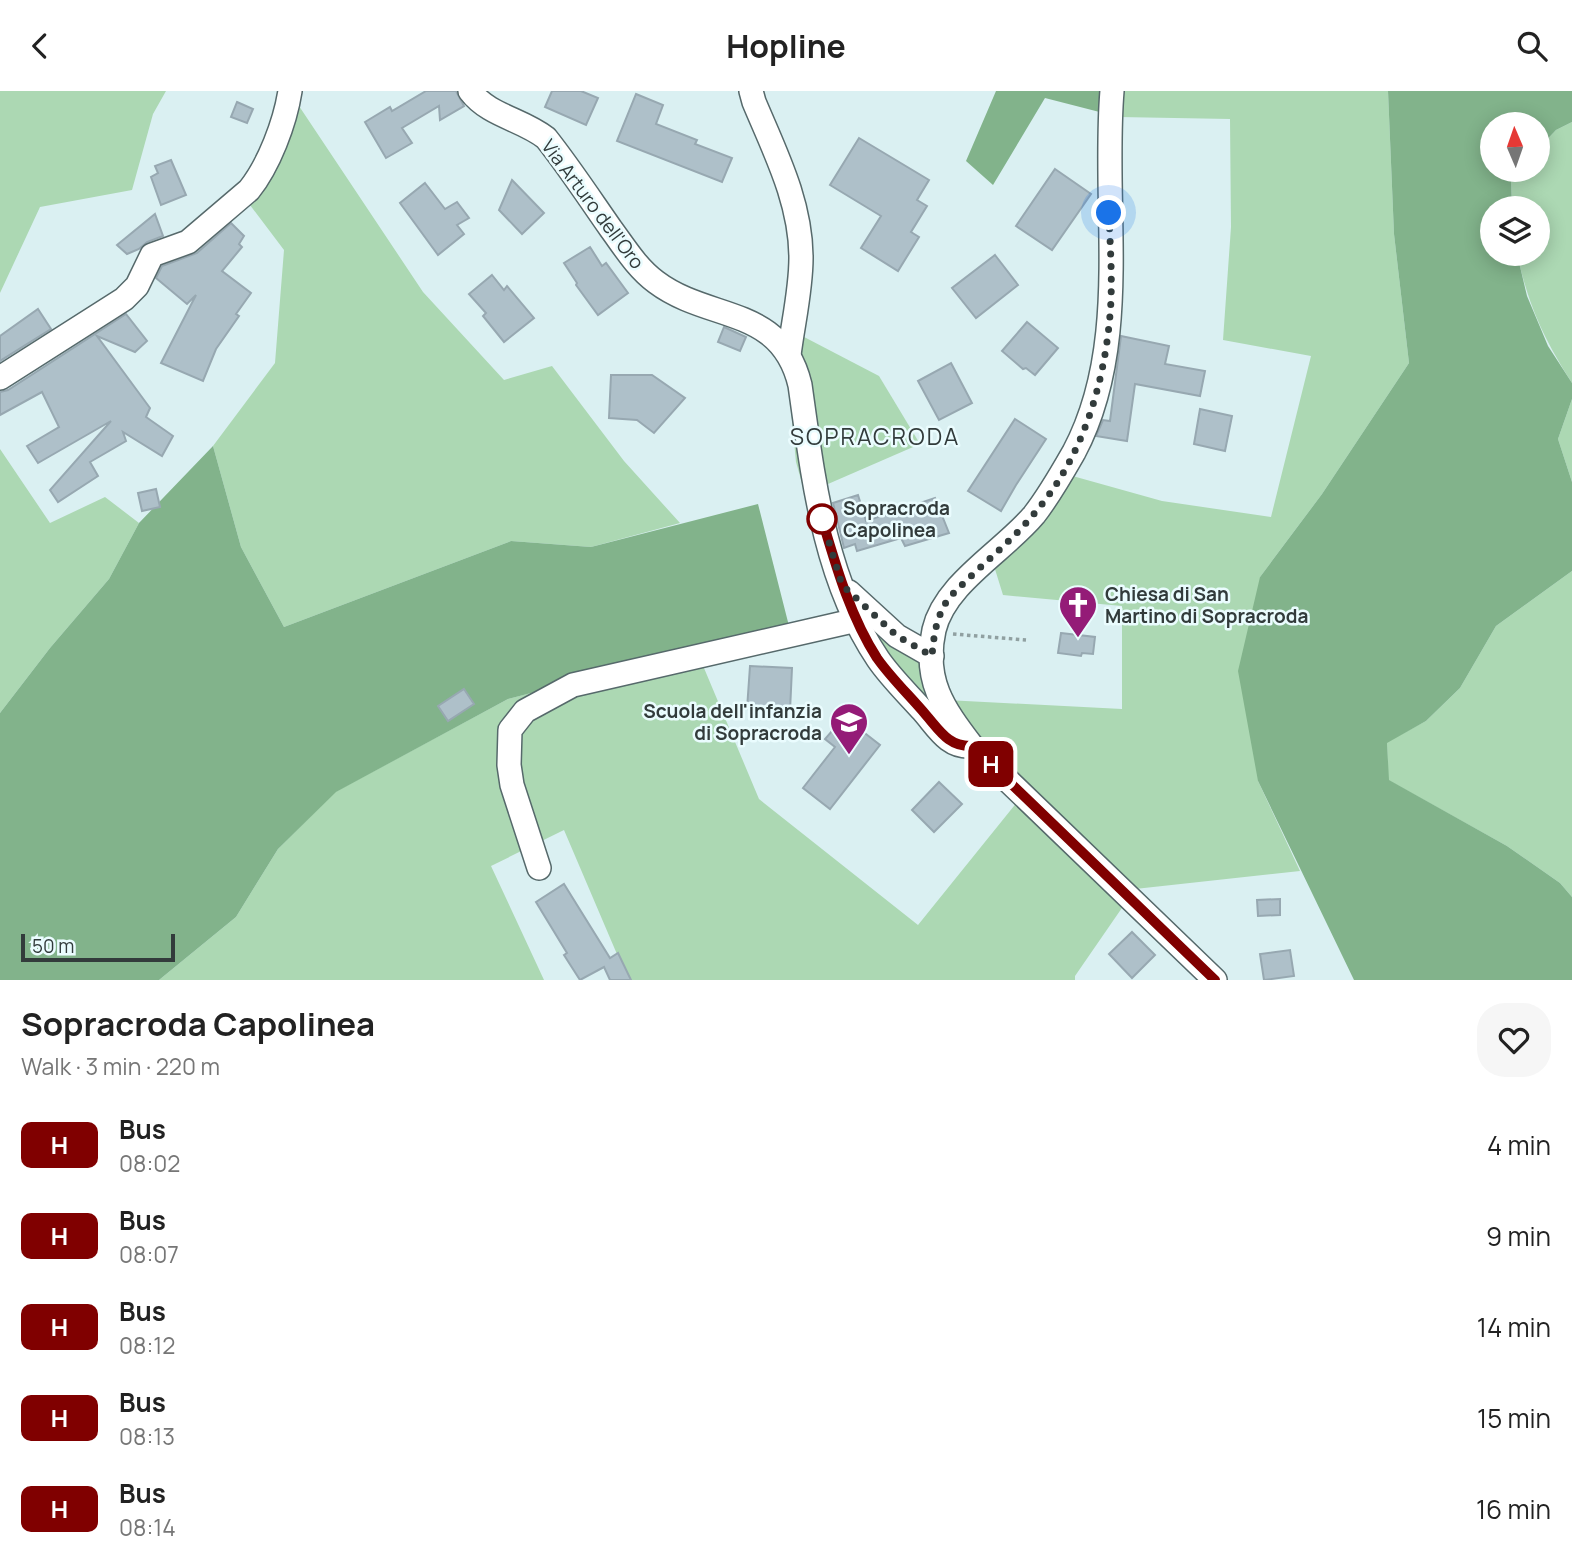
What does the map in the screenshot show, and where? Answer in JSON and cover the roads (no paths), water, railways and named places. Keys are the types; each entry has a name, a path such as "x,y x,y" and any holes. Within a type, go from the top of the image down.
{"street":[{"path":"0,379 124,299 137,286 152,255 188,243 249,190 255,183 280,129 290,91"},
{"name":"Via Arturo dell'Oro","path":"470,91 484,106 536,130 546,138 645,274 678,295 760,326 780,343 796,369 822,519 842,585 857,620 878,659 952,744 972,746"},
{"name":"Via Arturo dell'Oro","path":"751,91 785,173 800,236 799,284 789,355"},
{"path":"1112,91 1108,139 1110,312 1100,381 1089,420 1065,468 1033,515 948,599 939,614 932,656 937,694 944,709 972,746 1215,980"},
{"path":"842,585 897,636 932,656"},
{"path":"539,868 512,785 509,765 510,730 525,711 573,685 857,620"}],"place":[{"name":"Sopracroda Capolinea","path":"822,519"},
{"name":"Chiesa di San Martino di Sopracroda","path":"1078,639"},
{"name":"Scuola dell'infanzia di Sopracroda","path":"849,756"}],"district":[{"name":"SOPRACRODA","path":"875,437"}]}
